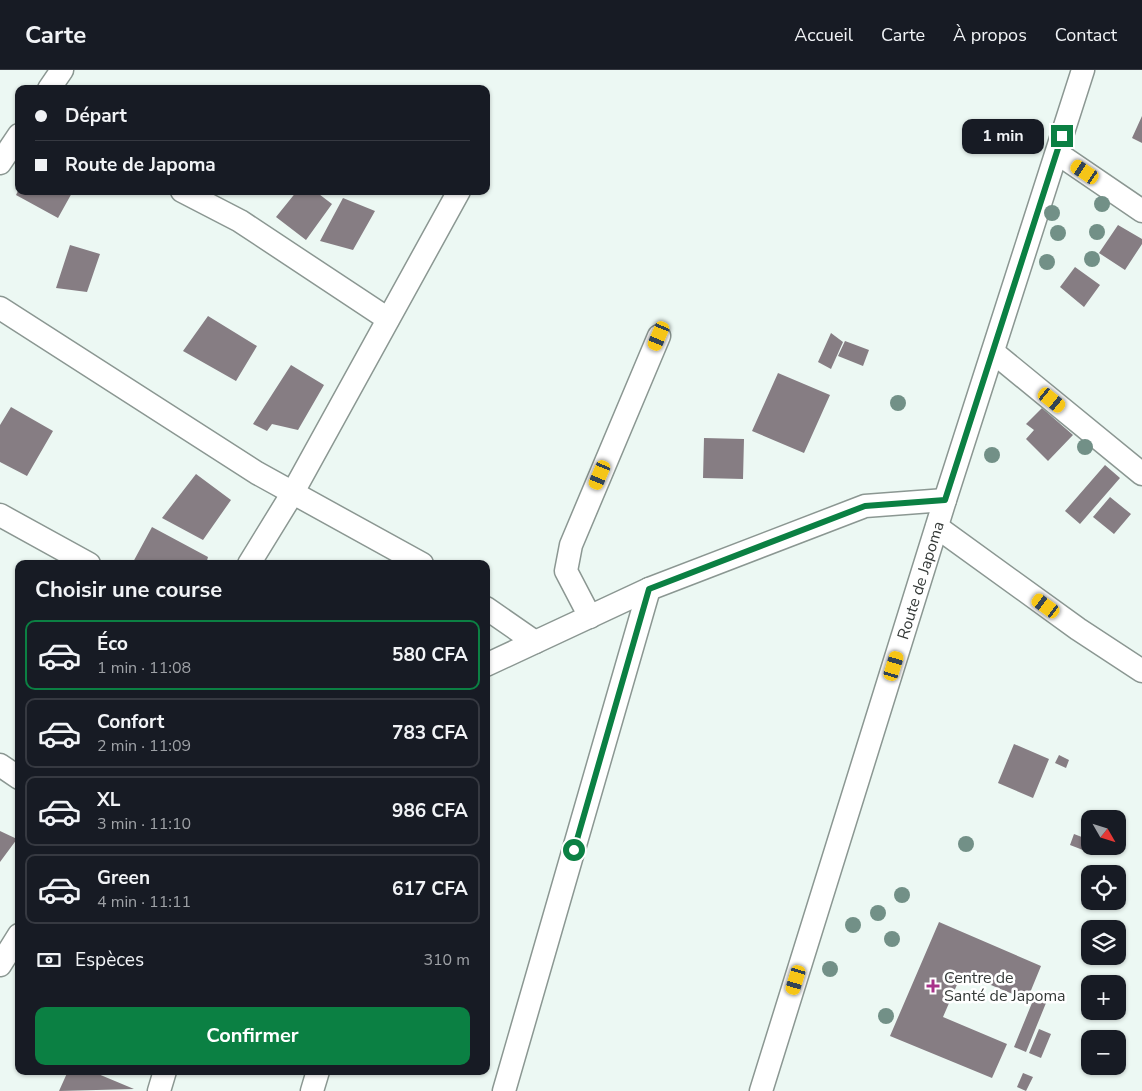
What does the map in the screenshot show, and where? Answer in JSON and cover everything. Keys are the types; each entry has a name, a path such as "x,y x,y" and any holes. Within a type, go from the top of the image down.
{"street":[{"path":"52,85 62,70"},
{"name":"Route de Japoma","path":"761,1091 945,500 1083,70"},
{"path":"0,163 15,141"},
{"path":"1057,152 1142,211"},
{"path":"190,195 240,221 388,319"},
{"path":"251,560 292,494 457,195"},
{"path":"0,308 292,494 415,560"},
{"path":"590,617 566,571 571,545 659,336"},
{"path":"993,352 1142,474"},
{"path":"490,663 649,589 865,506 945,500"},
{"path":"0,515 82,560"},
{"path":"937,527 1078,629 1142,671"},
{"path":"504,1091 649,589"},
{"path":"490,611 535,642"},
{"path":"0,765 15,775"},
{"path":"0,965 15,941"},
{"path":"159,1091 164,1075"},
{"path":"312,1091 317,1075"}],"building":[{"path":"1142,116 1142,143 1132,138"},
{"path":"16,195 71,195 58,218"},
{"path":"294,195 320,195 332,204 306,240 276,217"},
{"path":"343,198 375,211 353,250 320,241"},
{"path":"1118,225 1142,239 1142,244 1125,270 1099,253"},
{"path":"70,245 100,254 87,292 56,288"},
{"path":"1075,267 1100,285 1084,307 1060,287"},
{"path":"208,316 257,346 236,381 183,351"},
{"path":"831,333 843,342 831,369 818,362"},
{"path":"845,341 869,350 863,366 838,356"},
{"path":"291,365 324,385 298,430 272,424 267,431 253,424"},
{"path":"778,373 830,395 804,453 752,431"},
{"path":"11,407 53,431 27,476 0,462 0,425"},
{"path":"1042,408 1073,435 1048,461 1026,439 1034,430 1026,424"},
{"path":"704,438 744,439 743,479 703,478"},
{"path":"1105,465 1120,478 1080,524 1065,511"},
{"path":"196,474 231,500 203,540 162,518"},
{"path":"1110,497 1131,514 1114,534 1093,517"},
{"path":"152,527 208,557 207,560 134,560"},
{"path":"1014,744 1049,759 1033,798 998,783"},
{"path":"1059,755 1069,760 1066,768 1055,763"},
{"path":"0,831 15,838 15,842 0,862"},
{"path":"1074,834 1081,837 1081,849 1070,845"},
{"name":"Centre de Santé de Japoma","path":"939,922 1041,966 1027,1000 962,973 943,1017 1007,1044 992,1078 890,1036"},
{"path":"1034,998 1046,1003 1026,1052 1014,1047"},
{"path":"1039,1029 1051,1034 1041,1058 1029,1053"},
{"path":"1023,1073 1033,1077 1026,1091 1017,1087"},
{"path":"66,1075 101,1075 134,1089 59,1091"}],"place":[{"name":"Centre de Santé de Japoma","path":"933,986"}],"route":[{"path":"574,850 649,589 865,506 945,500 1062,136"}]}
